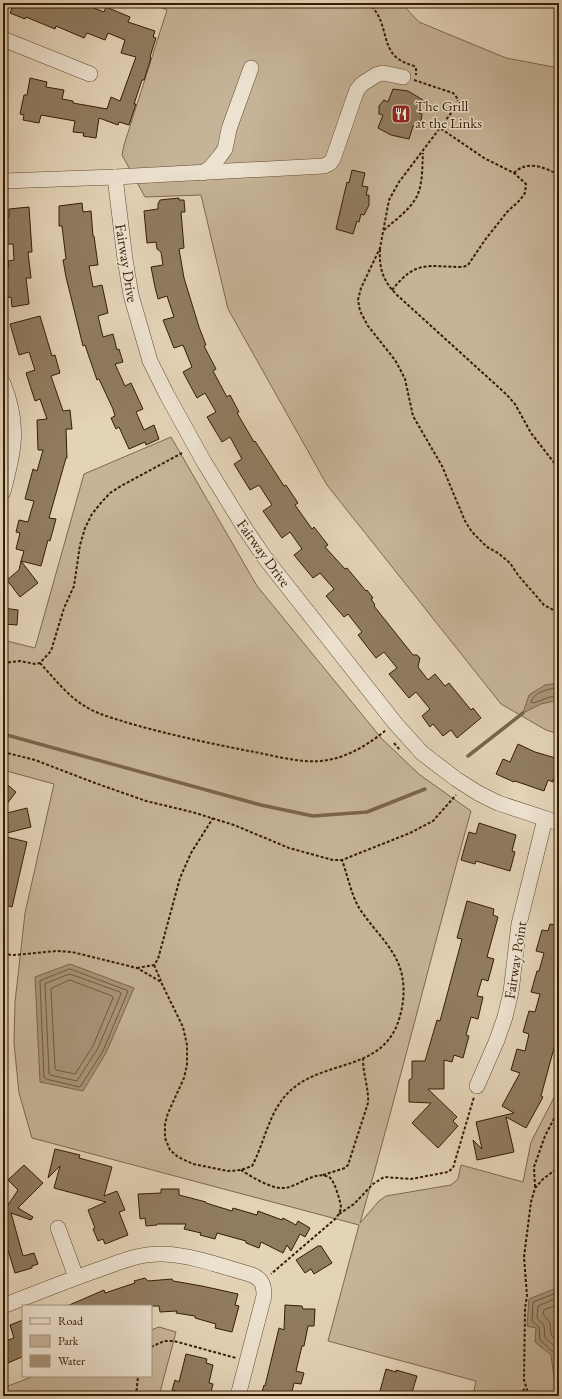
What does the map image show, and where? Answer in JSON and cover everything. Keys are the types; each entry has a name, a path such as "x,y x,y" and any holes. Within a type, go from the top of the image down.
{"street":[{"path":"3,40 90,74"},
{"path":"202,173 210,168 224,149 229,129 251,68"},
{"path":"3,181 320,167 330,163 333,159 355,96 362,84 376,75 383,73 410,79"},
{"name":"Fairway Drive","path":"115,177 131,295 150,361 167,395 224,496 261,552 395,723 422,753 464,785 478,793 549,825"},
{"path":"3,383 12,411 14,429 13,448 3,492"},
{"name":"Fairway Point","path":"477,1086 497,1040 505,1017 511,992 519,924 549,825"},
{"path":"58,1228 76,1277"},
{"path":"3,1306 76,1277 135,1257 161,1254 183,1256 252,1275 262,1282 264,1296 238,1396"}],"path":[{"path":"368,3 377,14 383,25 391,53 398,59 416,68 410,79 453,93 457,96 458,100 456,108 398,182 392,193 380,248 382,273 387,284 392,290 506,394 514,404 531,433 559,470"},
{"path":"392,290 403,276 413,269 421,267 463,267 468,265 507,212 525,193 526,184 514,173 484,158 440,128"},
{"path":"383,231 404,212 417,196 422,175 423,151"},
{"path":"514,173 519,168 526,165 537,166 559,175"},
{"path":"380,248 359,293 358,305 360,311 368,326 395,360 401,371 405,379 413,416 442,466 465,521 472,532 487,547 498,553 510,563 518,575 544,605 559,613"},
{"path":"3,663 20,661 35,664 40,663 51,651 64,608 74,586 80,545 85,528 92,514 110,493 120,486 182,453"},
{"path":"40,663 75,699 88,708 101,714 143,727 205,742 289,759 320,761 334,759 350,754 395,723"},
{"path":"3,752 35,760 146,801 213,818 289,848 333,860 342,860 410,833 432,821 464,785"},
{"path":"213,818 191,853 180,878 160,953 154,965 183,1027 187,1045 187,1065 184,1078 168,1113 165,1124 165,1138 170,1150 178,1157 193,1164 228,1171 241,1170 252,1166 273,1116 288,1092 300,1082 363,1059 376,1052 387,1043 393,1035 399,1021 403,1004 404,989 402,973 398,961 358,905 342,860"},
{"path":"3,954 14,955 57,951 72,952 137,968 161,982"},
{"path":"137,968 154,965"},
{"path":"241,1170 254,1178 285,1188 345,1168 348,1165 368,1103 363,1072 363,1059"},
{"path":"262,1282 338,1215 354,1204 373,1184 384,1177 411,1179 448,1172 453,1168 456,1163 477,1086"},
{"path":"529,1396 524,1380 525,1308 527,1296 524,1257 531,1202 535,1188 534,1167 545,1136 559,1109"},
{"path":"535,1188 543,1179 559,1167"},
{"path":"322,1175 330,1177 332,1180 340,1201 338,1215"},
{"path":"152,1346 164,1340 174,1341 247,1361"},
{"path":"136,1396 138,1377"},
{"path":"521,1396 526,1386"}],"green space":[{"path":"151,3 401,3 419,22 506,58 559,68 559,734 546,730 501,704 327,485 228,309 201,195 145,197 122,155 167,10"},
{"path":"171,437 257,586 382,739 420,775 471,811 360,1223 379,1201 386,1196 451,1185 458,1179 461,1165 523,1182 531,1142 559,1088 559,1396 473,1396 476,1381 328,1341 359,1225 32,1138 19,1093 14,1043 15,1002 25,913 54,784 3,770 3,640 35,648 84,474"},
{"path":"159,1327 176,1332 159,1396 3,1396 3,1388 31,1377 152,1377 152,1330"}],"water":[{"path":"559,683 559,700 541,704 523,713 529,695 545,685"},
{"path":"70,964 134,988 106,1053 83,1091 40,1082 35,977"},
{"path":"559,1287 559,1396 554,1396 556,1393 551,1355 535,1342 536,1328 527,1326 529,1299"}],"building":[{"path":"14,3 82,3 104,12 106,7 130,17 128,22 155,31 153,37 156,38 150,57 151,58 134,104 136,104 129,125 119,122 118,125 99,118 96,138 83,136 84,133 73,132 75,121 41,115 39,123 23,120 24,115 20,114 24,95 27,95 30,78 47,82 46,87 64,90 62,99 73,101 73,103 107,109 111,97 120,101 136,57 121,53 125,40 108,33 105,40 87,33 84,38 56,26 55,29 26,17 25,19 10,13"},
{"name":"The Grill at the Links","path":"393,89 408,91 423,100 419,113 422,114 421,121 417,127 413,126 409,139 391,135 378,128 383,115 379,114 379,106 384,100 388,102"},
{"path":"352,170 365,173 362,186 368,187 366,195 369,195 369,205 364,215 361,214 359,222 357,221 353,234 336,229 347,182 349,183"},
{"path":"179,198 179,200 184,200 185,212 181,212 184,248 179,249 184,278 206,345 204,346 216,369 213,371 227,397 230,395 239,412 237,413 254,442 255,441 284,486 286,485 298,503 295,505 312,529 314,527 328,545 325,547 345,569 347,568 366,591 367,590 373,598 371,599 375,605 374,606 413,655 417,655 420,658 418,667 428,680 435,674 445,686 449,683 471,710 473,708 481,718 457,738 451,730 443,736 433,724 430,727 422,716 430,709 416,692 409,698 389,674 397,668 384,652 376,658 358,635 362,632 348,614 344,617 326,596 334,589 320,573 313,578 294,555 302,549 290,532 282,538 263,511 272,505 259,485 250,490 234,464 242,459 230,437 222,442 207,417 216,412 205,393 197,398 183,372 192,367 183,345 174,348 163,320 174,317 167,296 158,299 151,267 163,265 161,252 157,249 156,242 147,243 144,211 158,209 160,200"},
{"path":"82,203 83,212 91,211 93,236 98,265 89,266 93,287 102,285 108,313 98,316 103,337 113,334 117,350 119,349 123,362 115,364 125,386 131,383 143,409 136,412 144,430 154,425 159,439 146,445 145,442 129,449 119,427 116,429 111,418 115,416 113,409 99,379 97,380 85,345 83,346 66,277 63,260 66,259 62,226 59,226 59,206"},
{"path":"29,207 32,252 28,252 31,278 26,278 29,304 12,307 11,297 5,298 3,268 9,267 8,261 14,260 13,244 3,244 3,218 9,217 9,209"},
{"path":"40,316 52,356 55,355 60,373 51,376 63,411 70,410 72,429 66,429 67,458 49,518 56,519 50,541 48,540 41,566 21,561 24,551 16,549 20,533 16,532 19,520 28,522 34,501 25,499 33,469 37,471 43,450 38,450 37,420 47,419 40,399 35,401 26,373 35,370 29,352 19,355 10,324"},
{"path":"21,561 38,583 20,597 7,580 19,570"},
{"path":"3,608 18,610 17,625 4,624"},
{"path":"518,744 535,752 559,759 559,781 553,779 553,782 548,780 544,791 515,781 514,782 496,774 503,759 510,762"},
{"path":"3,781 16,792 3,809"},
{"path":"27,808 31,827 3,834 3,814"},
{"path":"479,823 516,835 512,851 515,852 510,871 476,861 475,864 461,860 469,832 476,834"},
{"path":"3,836 27,842 12,907 3,904"},
{"path":"467,901 494,909 493,915 498,917 487,957 494,959 488,981 482,979 477,996 483,997 478,1019 471,1017 466,1035 469,1036 463,1058 454,1055 452,1062 444,1060 444,1089 428,1089 457,1117 453,1121 458,1126 438,1148 412,1123 431,1103 409,1102 409,1080 412,1078 412,1061 425,1061 437,1020 440,1021 462,939 457,938"},
{"path":"550,924 559,926 559,1040 557,1049 554,1048 541,1096 543,1097 526,1128 506,1117 514,1152 477,1160 473,1140 482,1149 476,1122 514,1113 502,1106 520,1073 511,1070 517,1049 525,1051 529,1034 523,1032 529,1011 535,1012 540,994 531,992 544,953 536,951 542,930 548,931"},
{"path":"55,1149 80,1155 79,1158 112,1167 104,1196 117,1191 125,1210 119,1212 128,1235 105,1244 103,1239 98,1241 88,1210 106,1202 54,1188 60,1166 48,1178"},
{"path":"24,1165 43,1183 18,1208 33,1217 31,1220 11,1213 23,1256 34,1253 38,1264 32,1266 32,1268 15,1273 8,1250 3,1252 3,1195 6,1194 8,1205 18,1190 8,1180"},
{"path":"161,1189 179,1189 179,1195 232,1211 233,1208 257,1215 258,1211 282,1220 283,1218 296,1225 298,1221 310,1228 305,1237 300,1234 291,1251 287,1245 283,1253 261,1242 259,1248 246,1243 246,1241 217,1233 215,1239 200,1235 201,1233 184,1229 186,1224 157,1224 146,1226 145,1218 140,1219 138,1194 161,1193"},
{"path":"318,1246 321,1246 332,1263 314,1274 311,1269 305,1273 296,1260"},
{"path":"145,1278 148,1281 172,1279 173,1281 238,1294 235,1305 239,1306 232,1332 215,1328 216,1324 195,1318 195,1316 176,1313 177,1311 160,1312 159,1306 69,1305 104,1290 105,1293 135,1283 134,1281"},
{"path":"285,1305 302,1306 303,1309 315,1309 314,1326 308,1326 304,1346 302,1346 296,1371 304,1373 301,1384 294,1383 291,1396 261,1396 264,1385 265,1386 279,1328 284,1330"},
{"path":"22,1320 22,1357 3,1365 3,1342 14,1338 10,1325"},
{"path":"186,1354 207,1359 206,1363 213,1365 209,1383 213,1384 210,1396 194,1392 193,1395 172,1390 175,1380 179,1382"},
{"path":"386,1369 396,1372 396,1370 417,1376 411,1396 384,1396 385,1392 380,1391"}],"waterway":[{"path":"468,756 523,713"},
{"path":"3,734 261,805 313,816 367,812 425,789"}],"place":[{"name":"The Grill at the Links","path":"401,114"}]}
